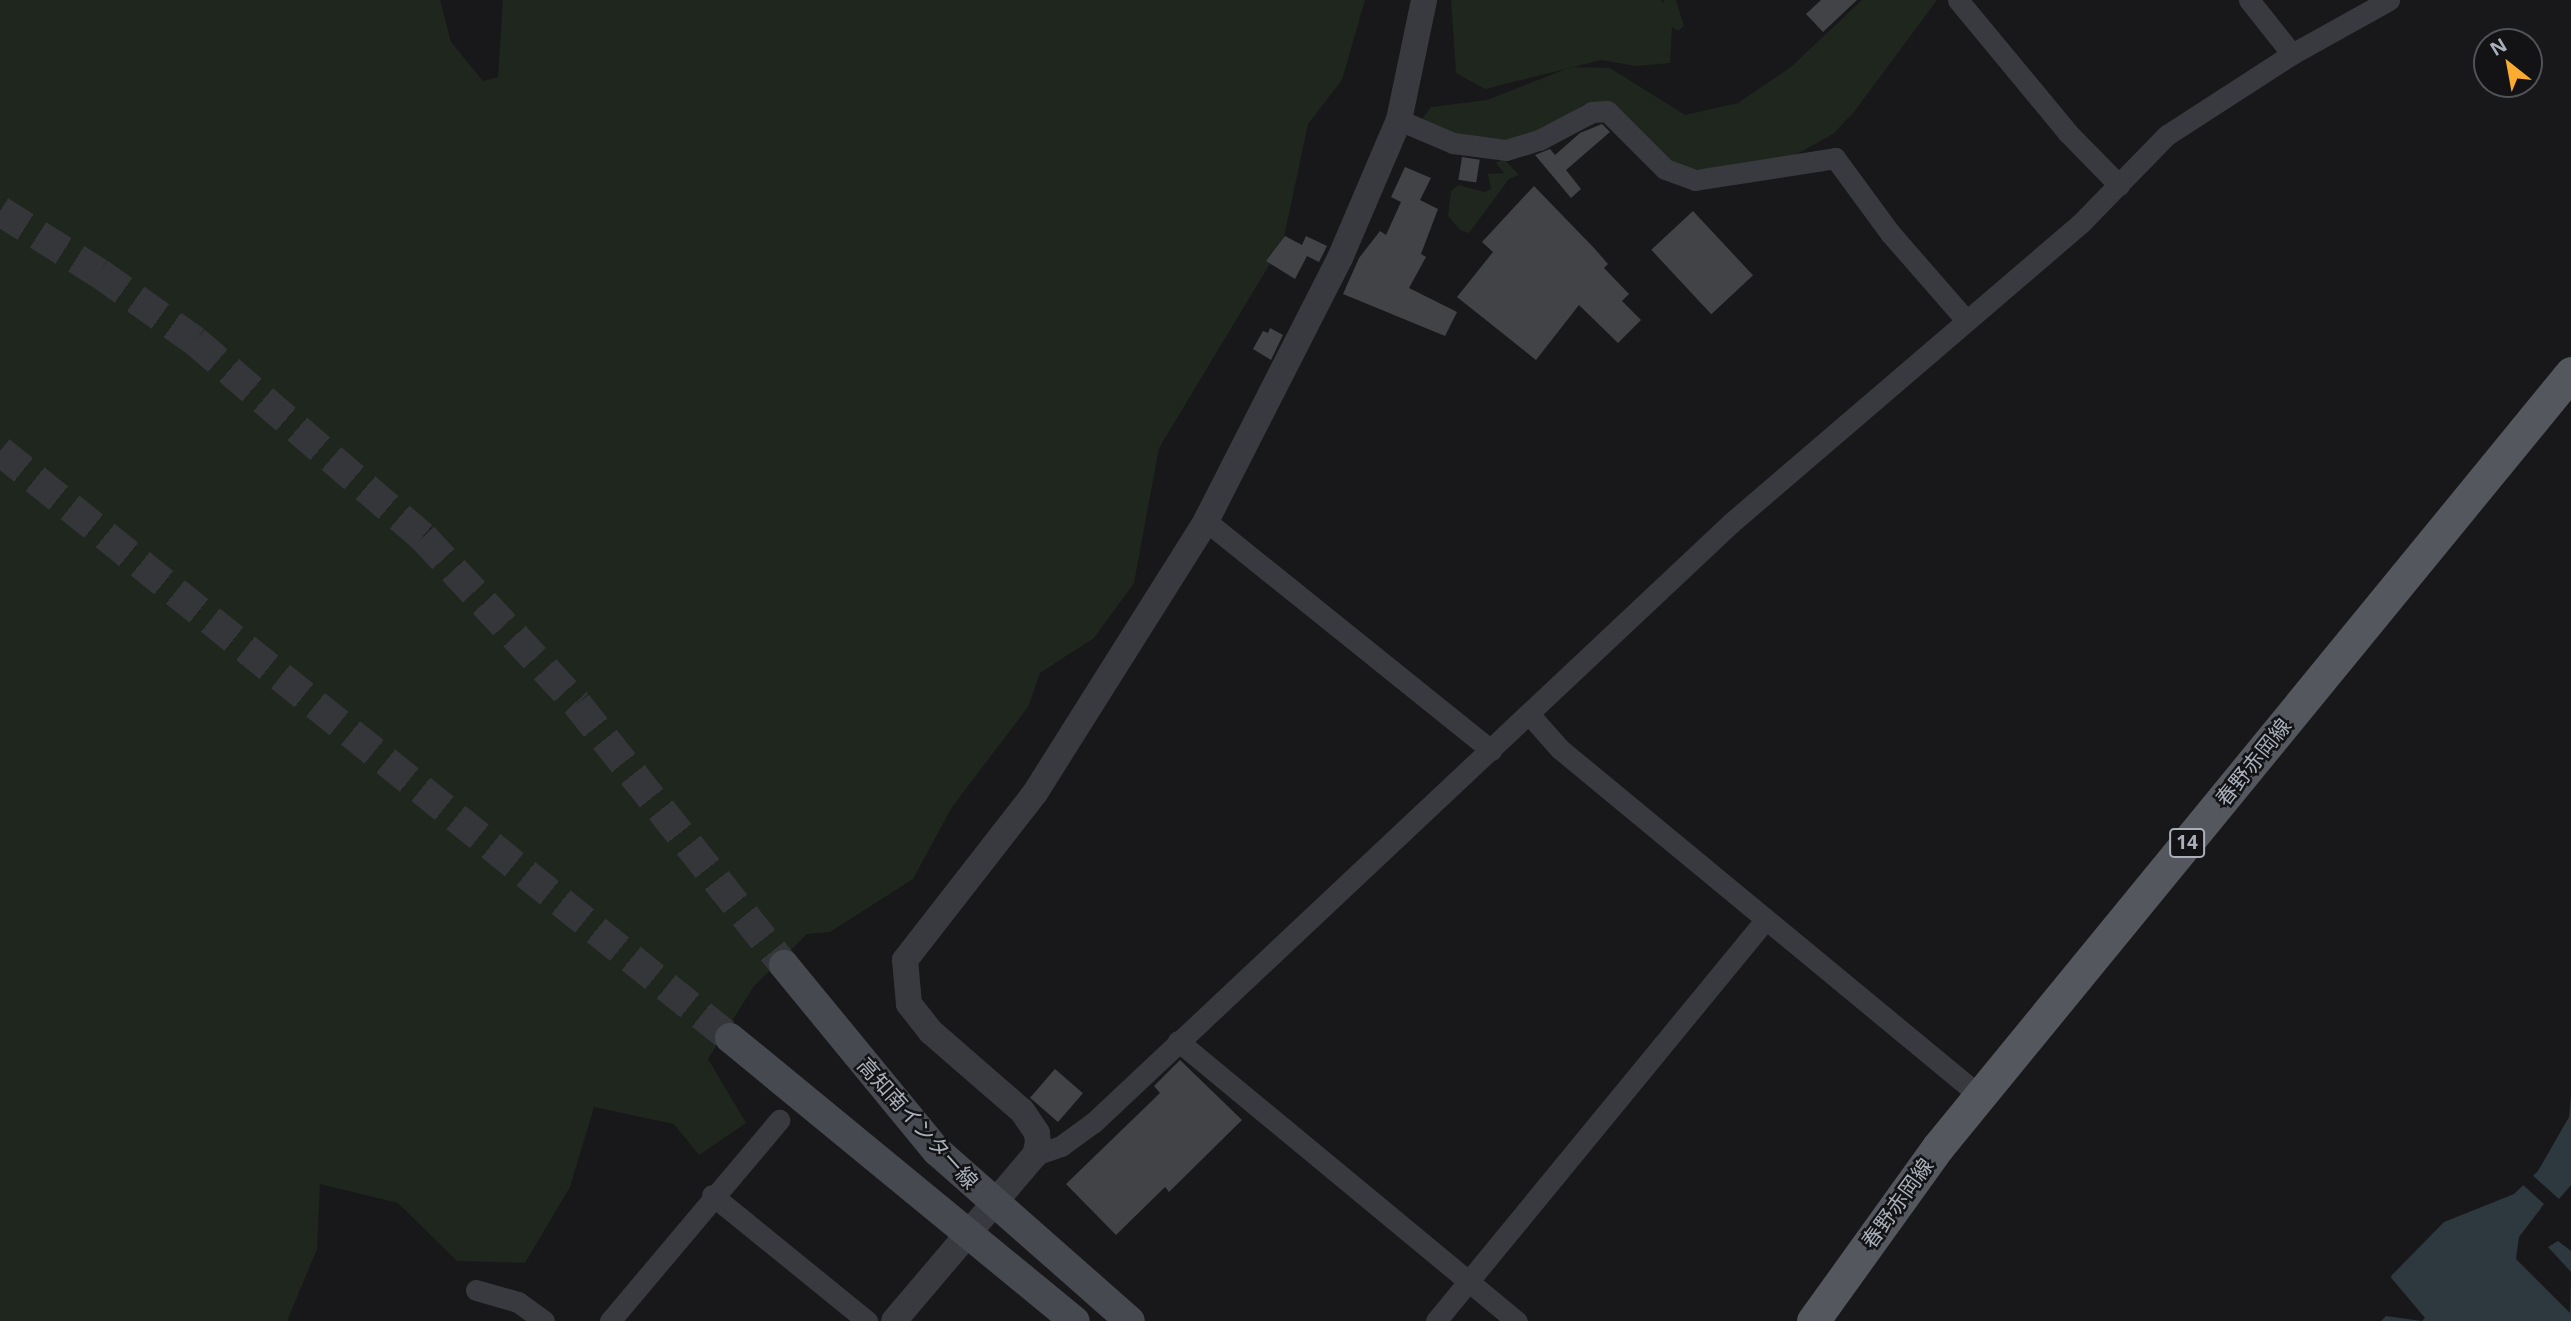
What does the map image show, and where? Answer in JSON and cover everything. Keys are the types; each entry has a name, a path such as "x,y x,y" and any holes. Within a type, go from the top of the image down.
{"main road":[{"name":"春野赤岡線","path":"1813,1321 1980,1096 2571,373"},
{"name":"高知南インター線","path":"784,965 911,1122 993,1203 1130,1321"},
{"name":"高知南インター線","path":"730,1038 1075,1321"}],"street":[{"path":"1035,1155 1037,1133 1022,1111 931,1032 909,1004 905,960 1035,793 1206,520 1340,258 1399,120 1424,0"},
{"path":"1958,0 2068,133 2119,185"},
{"path":"2249,0 2292,54"},
{"path":"894,1321 1035,1155 1061,1146 1093,1123 1731,523 2080,224 2167,135 2292,54 2389,0"},
{"path":"1399,120 1453,144 1506,150 1531,144 1592,112 1607,111 1665,169 1695,180 1835,158 1890,233 1966,320"},
{"path":"1206,520 1491,750"},
{"path":"1529,715 1560,749 1980,1096"},
{"path":"1436,1321 1766,919"},
{"path":"1178,1041 1517,1321"},
{"path":"610,1321 712,1195 779,1119"},
{"path":"712,1195 867,1321"},
{"path":"476,1290 518,1302 544,1321"}],"shaded area":[{"path":"0,0 440,0 451,42 483,81 498,77 503,0 1365,0 1342,80 1308,124 1283,242 1159,448 1134,583 1094,638 1040,673 1028,707 952,807 913,879 830,932 807,934 754,986 708,1059 746,1123 699,1155 674,1124 594,1107 570,1187 525,1263 457,1261 398,1203 320,1184 317,1249 287,1321 0,1321"},
{"path":"1451,0 1661,0 1663,4 1664,0 1676,0 1684,26 1678,31 1672,27 1670,63 1636,66 1601,60 1485,89 1456,73"},
{"path":"1862,0 1937,0 1854,112 1833,134 1795,155 1728,171 1684,168 1660,154 1614,105 1583,105 1530,138 1488,144 1420,122 1431,107 1487,100 1571,67 1610,68 1685,115 1738,103 1791,67"},
{"path":"1503,158 1519,175 1509,179 1469,233 1460,230 1448,216 1451,191 1458,185 1485,192 1491,189 1488,174 1504,173 1496,163"},
{"path":"2571,1095 2571,1321 2364,1321 2392,1275 2444,1222 2514,1194 2538,1171 2569,1117"}],"pier":[{"path":"2531,1174 2559,1199 2571,1185 2571,1251 2558,1241 2548,1247 2571,1272 2570,1313 2516,1259 2519,1237 2544,1204 2521,1183"},
{"path":"2388,1274 2425,1318 2422,1321 2386,1316 2381,1321 2360,1321"}],"building":[{"path":"1821,0 1857,0 1823,32 1806,14"},
{"path":"1602,124 1610,132 1566,170 1581,189 1571,198 1535,155 1550,149 1555,155 1580,133"},
{"path":"1462,157 1480,160 1476,183 1458,180"},
{"path":"1405,167 1431,178 1420,200 1438,209 1421,254 1426,257 1409,288 1457,312 1445,336 1343,294 1359,258 1380,231 1386,235 1401,202 1391,197"},
{"path":"1534,186 1594,248 1608,264 1604,268 1629,294 1622,301 1641,320 1618,343 1579,305 1536,360 1457,297 1493,252 1482,242"},
{"path":"1693,211 1753,275 1711,314 1651,250"},
{"path":"1285,236 1302,245 1306,236 1327,246 1319,262 1307,256 1295,279 1266,261"},
{"path":"1270,328 1283,335 1271,360 1253,349 1263,331 1268,333"},
{"path":"1180,1060 1242,1120 1169,1192 1165,1187 1116,1235 1066,1184 1160,1093 1154,1086"},
{"path":"1055,1069 1083,1093 1058,1122 1030,1098"}],"tunnel":[{"path":"0,211 99,273 195,341 423,537 577,704 784,965"},
{"path":"0,451 730,1038"}]}
